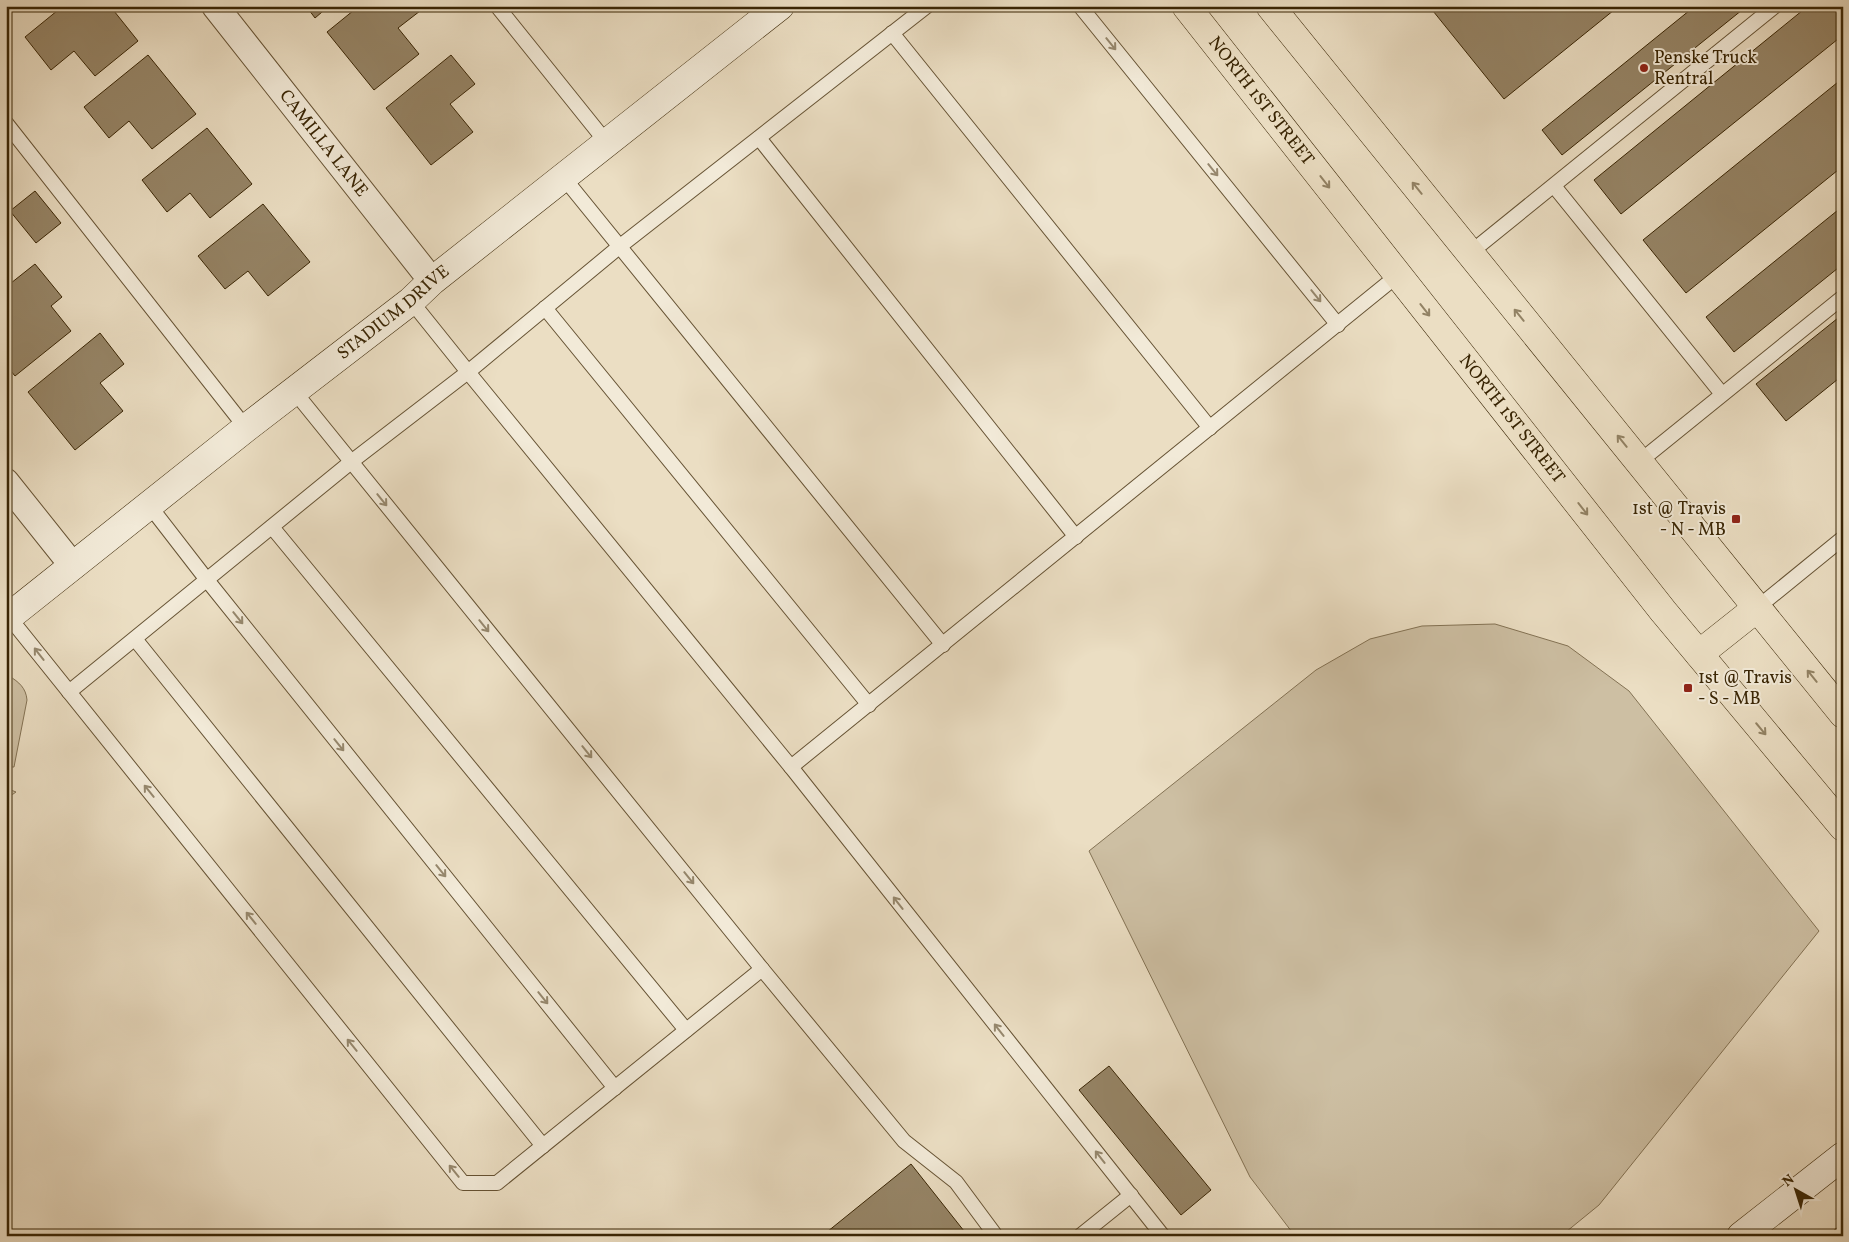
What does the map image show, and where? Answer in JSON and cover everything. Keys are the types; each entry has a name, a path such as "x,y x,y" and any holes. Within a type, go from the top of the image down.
{"main road":[{"name":"NORTH 1ST STREET","path":"1186,6 1699,654 1843,827"},
{"path":"1270,6 1843,714"},
{"path":"1699,654 1757,608"}],"street":[{"name":"CAMILLA LANE","path":"215,6 432,281"},
{"name":"STADIUM DRIVE","path":"8,618 780,6"},
{"path":"6,482 72,566"},
{"path":"1741,1236 1843,1156"}],"lane":[{"path":"497,6 607,143"},
{"path":"69,692 351,462 468,372 619,247 927,6"},
{"path":"1080,6 1338,325"},
{"path":"1470,254 1775,6"},
{"path":"892,33 1210,428"},
{"path":"6,123 246,428"},
{"path":"759,138 1076,537"},
{"path":"564,178 943,645"},
{"path":"1554,186 1722,394"},
{"path":"791,767 1398,275"},
{"path":"1638,462 1843,297"},
{"path":"411,300 791,767 1163,1236"},
{"path":"545,308 869,705"},
{"path":"294,391 762,969 904,1141 956,1182 996,1236"},
{"path":"149,505 207,580 615,1088"},
{"path":"272,527 686,1030"},
{"path":"1757,608 1843,538"},
{"path":"8,618 463,1183 498,1183 762,969"},
{"path":"135,639 543,1146"},
{"path":"1080,1236 1131,1195"}],"shaded area":[{"path":"1495,624 1568,646 1629,691 1819,931 1599,1205 1561,1236 1295,1236 1250,1177 1089,851 1316,670 1370,639 1422,626"},
{"path":"9,676 21,686 27,700 14,767 9,767 11,790 16,792 6,799 6,678"}],"building":[{"path":"63,6 110,6 138,41 95,76 74,51 51,70 25,37"},
{"path":"306,6 329,6 315,18"},
{"path":"359,6 417,6 420,11 398,28 419,54 374,90 327,32"},
{"path":"1429,6 1619,6 1504,99"},
{"name":"Penske Truck Rentral","path":"1695,6 1747,6 1562,155 1542,130"},
{"path":"1808,6 1843,6 1843,35 1621,214 1594,180"},
{"path":"148,55 196,114 152,149 129,121 109,138 84,107"},
{"path":"451,55 475,84 450,104 473,132 431,165 386,108"},
{"path":"1843,78 1843,166 1686,293 1643,240"},
{"path":"207,128 252,184 210,218 190,193 167,212 142,180"},
{"path":"35,191 61,223 36,243 10,211"},
{"path":"263,204 310,262 268,296 248,271 225,289 198,256"},
{"path":"1843,206 1843,264 1734,352 1706,317"},
{"path":"35,264 62,297 51,306 71,331 15,376 6,365 6,287"},
{"path":"1843,314 1843,375 1786,421 1756,384"},
{"path":"100,333 124,364 100,383 123,411 75,450 28,392"},
{"path":"1109,1066 1211,1190 1181,1215 1079,1090"},
{"path":"911,1164 968,1236 822,1236"},
{"path":"1843,1223 1843,1236 1827,1236"}],"place":[{"name":"Penske Truck Rentral","path":"1644,68"},
{"name":"1st @ Travis - N - MB","path":"1736,519"},
{"name":"1st @ Travis - S - MB","path":"1688,688"}]}
